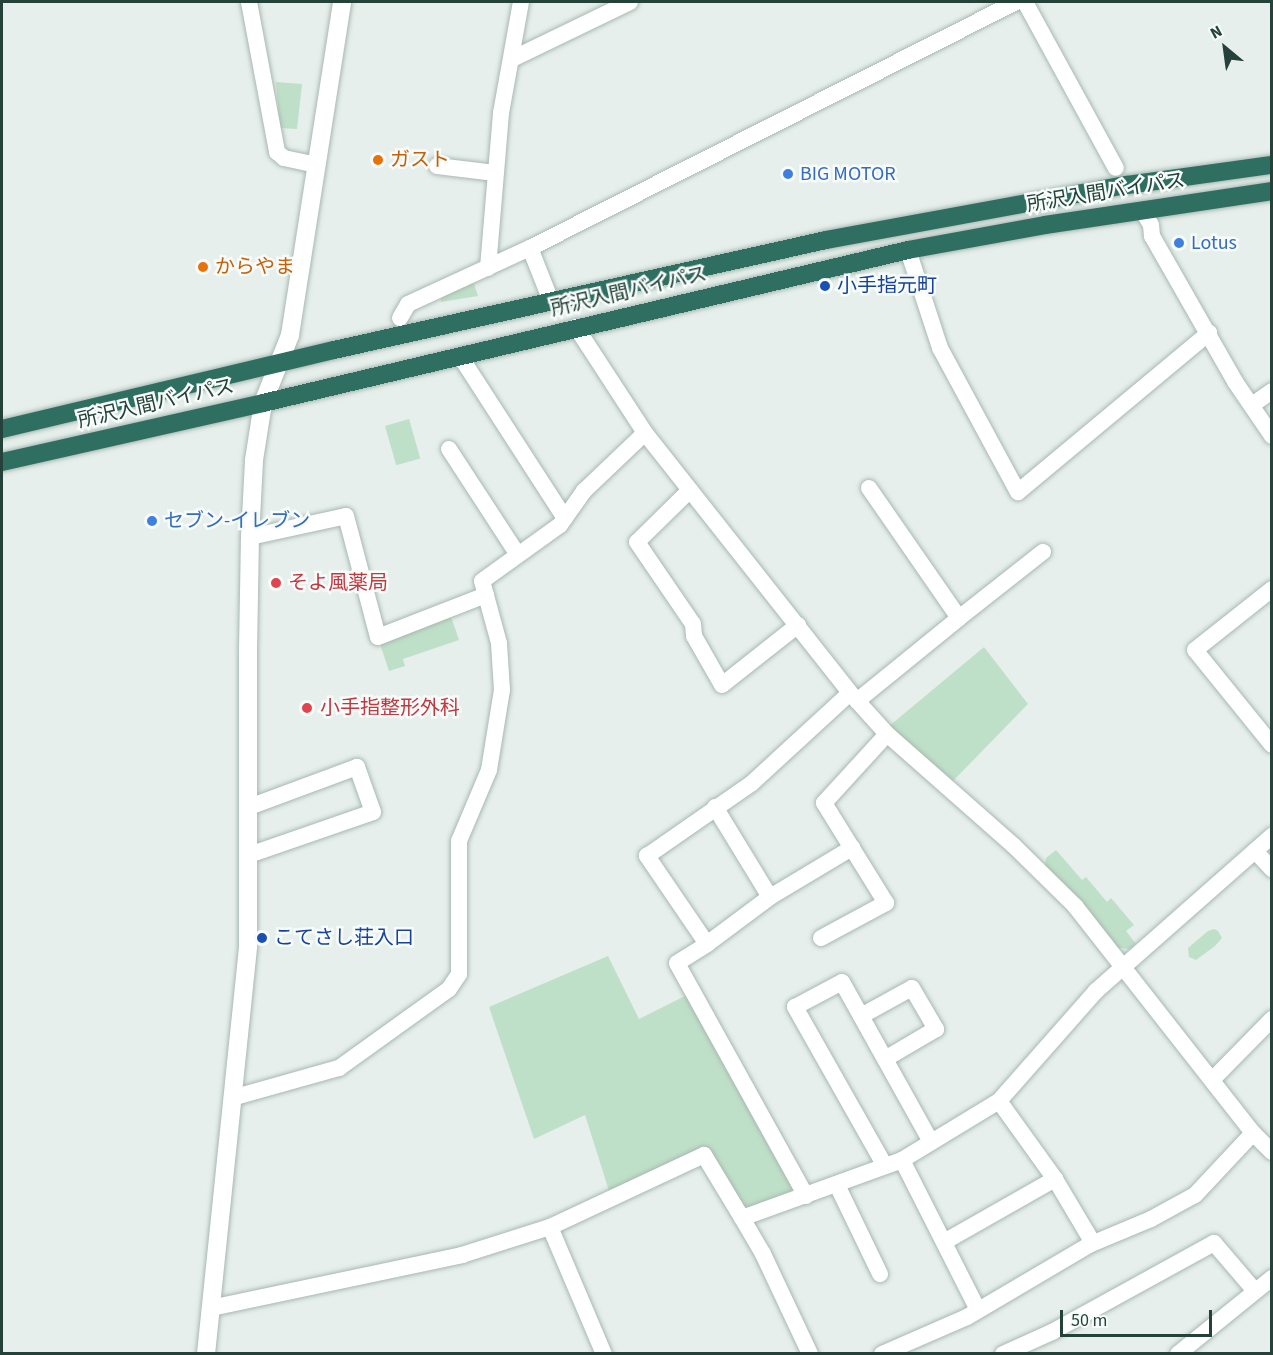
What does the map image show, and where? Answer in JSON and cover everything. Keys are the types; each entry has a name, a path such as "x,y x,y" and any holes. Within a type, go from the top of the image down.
{"highway":[{"name":"所沢入間バイパス","path":"2,429 551,301 826,240 1127,185 1272,165"},
{"name":"所沢入間バイパス","path":"2,462 263,403 908,250 1045,225 1272,191"}],"street":[{"path":"249,2 277,152 284,158 317,165"},
{"path":"206,1353 245,989 249,855 250,537 254,460 263,403 291,335 342,2"},
{"path":"488,268 501,113 521,2"},
{"path":"512,59 630,2"},
{"path":"400,318 408,304 530,248 991,7 1016,2"},
{"path":"1025,2 1116,168"},
{"path":"437,166 496,173"},
{"path":"1143,210 1151,225 1152,236 1272,436"},
{"path":"530,248 551,301"},
{"path":"908,250 940,348 1018,492 1209,333"},
{"path":"576,327 645,433 854,697 887,734 1014,846 1075,906 1213,1079 1253,1133 1272,1152"},
{"path":"460,356 565,518"},
{"path":"1252,405 1272,391"},
{"path":"232,1098 339,1068 449,989 459,974 459,841 489,770 502,690 499,643 482,581 560,525 584,491 645,433"},
{"path":"449,449 518,555"},
{"path":"869,488 960,618"},
{"path":"690,490 637,542 693,624 694,636 722,685 798,625"},
{"path":"250,537 346,516 378,637 486,595"},
{"path":"707,944 647,856 752,783 854,697 960,618 1043,552"},
{"path":"1272,589 1195,650 1272,745"},
{"path":"821,938 886,903 824,803 887,734"},
{"path":"249,807 357,767 373,812 249,855"},
{"path":"715,807 770,897"},
{"path":"742,1218 902,1160 999,1101 1096,991 1125,968 1272,836"},
{"path":"806,1196 677,963 707,944 770,897 852,848"},
{"path":"1255,851 1272,869"},
{"path":"885,1166 795,1007 842,982 931,1142"},
{"path":"861,1016 912,988 936,1029 885,1059"},
{"path":"1213,1079 1272,1019"},
{"path":"999,1101 1055,1179 1093,1243"},
{"path":"882,1353 978,1310 1093,1243 1151,1219 1195,1195 1253,1133"},
{"path":"212,1308 462,1255 550,1227 704,1155 764,1254 810,1353"},
{"path":"902,1160 978,1310"},
{"path":"944,1242 1055,1179"},
{"path":"837,1185 880,1274"},
{"path":"550,1227 604,1353"},
{"path":"1003,1353 1052,1332 1214,1242 1255,1291"},
{"path":"1178,1353 1272,1278"}],"green space":[{"path":"276,82 302,84 297,129 280,128"},
{"path":"474,284 478,296 441,302 441,298"},
{"path":"409,419 420,458 396,465 385,426"},
{"path":"449,611 459,640 403,659 405,666 389,671 377,635"},
{"path":"984,647 1028,704 951,783 888,727"},
{"path":"1056,850 1082,880 1086,877 1107,902 1111,898 1134,925 1126,931 1136,944 1130,949 1118,948 1045,865 1046,858"},
{"path":"1214,929 1222,938 1215,946 1196,960 1189,957 1188,948 1208,931"},
{"path":"608,956 639,1019 689,994 793,1184 791,1194 748,1208 740,1204 706,1149 610,1194 585,1115 534,1139 489,1007"}],"place":[{"name":"ガスト","path":"378,160"},
{"name":"BIG MOTOR","path":"788,174"},
{"name":"Lotus","path":"1179,243"},
{"name":"からやま","path":"203,267"},
{"name":"小手指元町","path":"825,286"},
{"name":"セブン-イレブン","path":"152,521"},
{"name":"そよ風薬局","path":"276,583"},
{"name":"小手指整形外科","path":"307,708"},
{"name":"こてさし荘入口","path":"262,938"}]}
